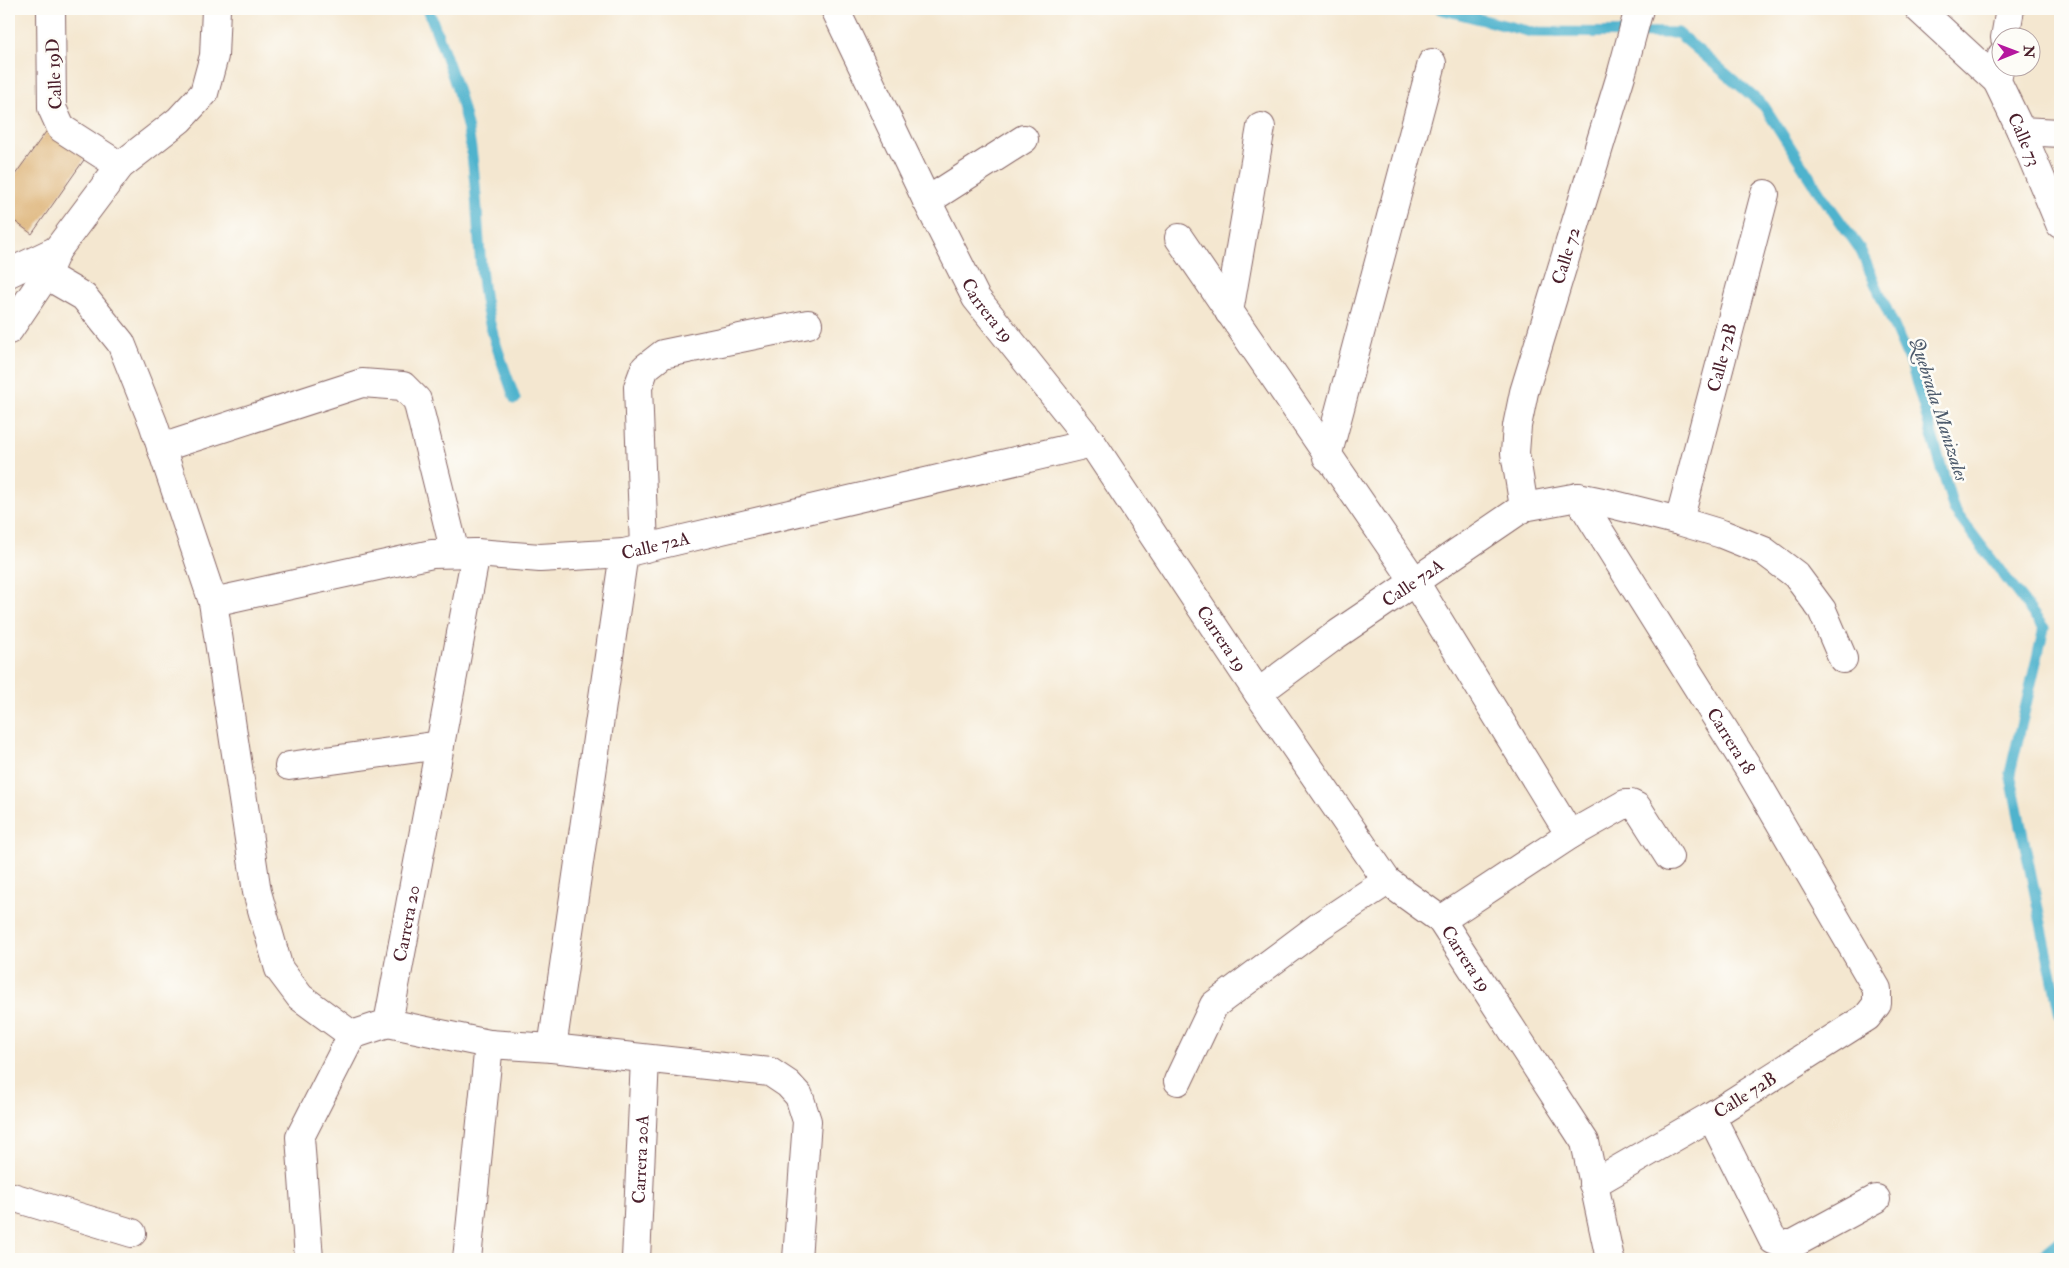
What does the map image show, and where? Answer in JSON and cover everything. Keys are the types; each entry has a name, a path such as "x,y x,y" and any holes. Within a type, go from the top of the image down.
{"street":[{"name":"Calle 19D","path":"51,9 52,108 61,128 120,166"},
{"path":"9,330 46,275 57,250 120,166 179,120 204,93 214,56 216,9"},
{"name":"Calle 72","path":"1524,506 1515,453 1517,426 1524,392 1622,72 1639,9"},
{"path":"1919,9 1992,63"},
{"path":"2007,28 2010,9"},
{"name":"Carrera 19","path":"840,10 927,201 976,298 1092,443 1258,693 1387,881 1441,920 1585,1142 1592,1184 1610,1259"},
{"path":"1327,457 1432,62"},
{"name":"Calle 73","path":"2003,78 2060,224"},
{"path":"1229,312 1261,127"},
{"path":"2022,131 2060,134"},
{"path":"927,201 1024,139"},
{"name":"Calle 72B","path":"1679,521 1764,194"},
{"path":"1179,238 1414,582 1570,835"},
{"path":"9,273 57,250"},
{"path":"46,275 84,297 121,343 161,448 213,602 257,892 279,969 300,997 352,1035"},
{"path":"552,1048 634,551 638,387 645,368 663,354 808,324"},
{"path":"161,448 362,383 384,383 403,386 417,400 466,553"},
{"name":"Calle 72A","path":"213,602 432,554 466,553 540,558 634,551 1092,443"},
{"name":"Calle 72A","path":"1258,693 1336,635 1524,506 1578,498 1608,503 1679,521 1722,534 1764,551 1796,575 1822,610 1843,659"},
{"name":"Carrera 18","path":"1578,498 1750,772 1877,989"},
{"name":"Carrera 20","path":"388,1023 440,746 466,553"},
{"path":"289,766 440,746"},
{"path":"1441,920 1570,835 1625,804 1632,804 1636,807 1669,857"},
{"path":"1178,1081 1214,1005 1321,925 1387,881"},
{"name":"Calle 72B","path":"1592,1184 1711,1116 1867,1017 1877,1004 1877,989"},
{"path":"309,1259 300,1136 352,1035 388,1023 489,1044 552,1048 770,1072 788,1084 799,1096 807,1121 797,1259"},
{"path":"467,1259 489,1044"},
{"name":"Carrera 20A","path":"636,1259 645,1059"},
{"path":"1711,1116 1773,1240 1783,1244 1793,1244 1876,1199"},
{"path":"9,1196 132,1234"}],"building":[{"path":"48,129 86,157 32,234 9,217 9,183"}],"waterway":[{"path":"428,9 452,75 467,125 475,178 485,301 496,343 515,399"},
{"name":"Quebrada Manizales","path":"1440,9 1531,32 1678,33 1764,106 1820,193 1860,249 1912,367 1954,510 2044,628 2010,773 2060,1015"},
{"name":"Quebrada Manizales","path":"2038,1259 2060,1241"}]}
